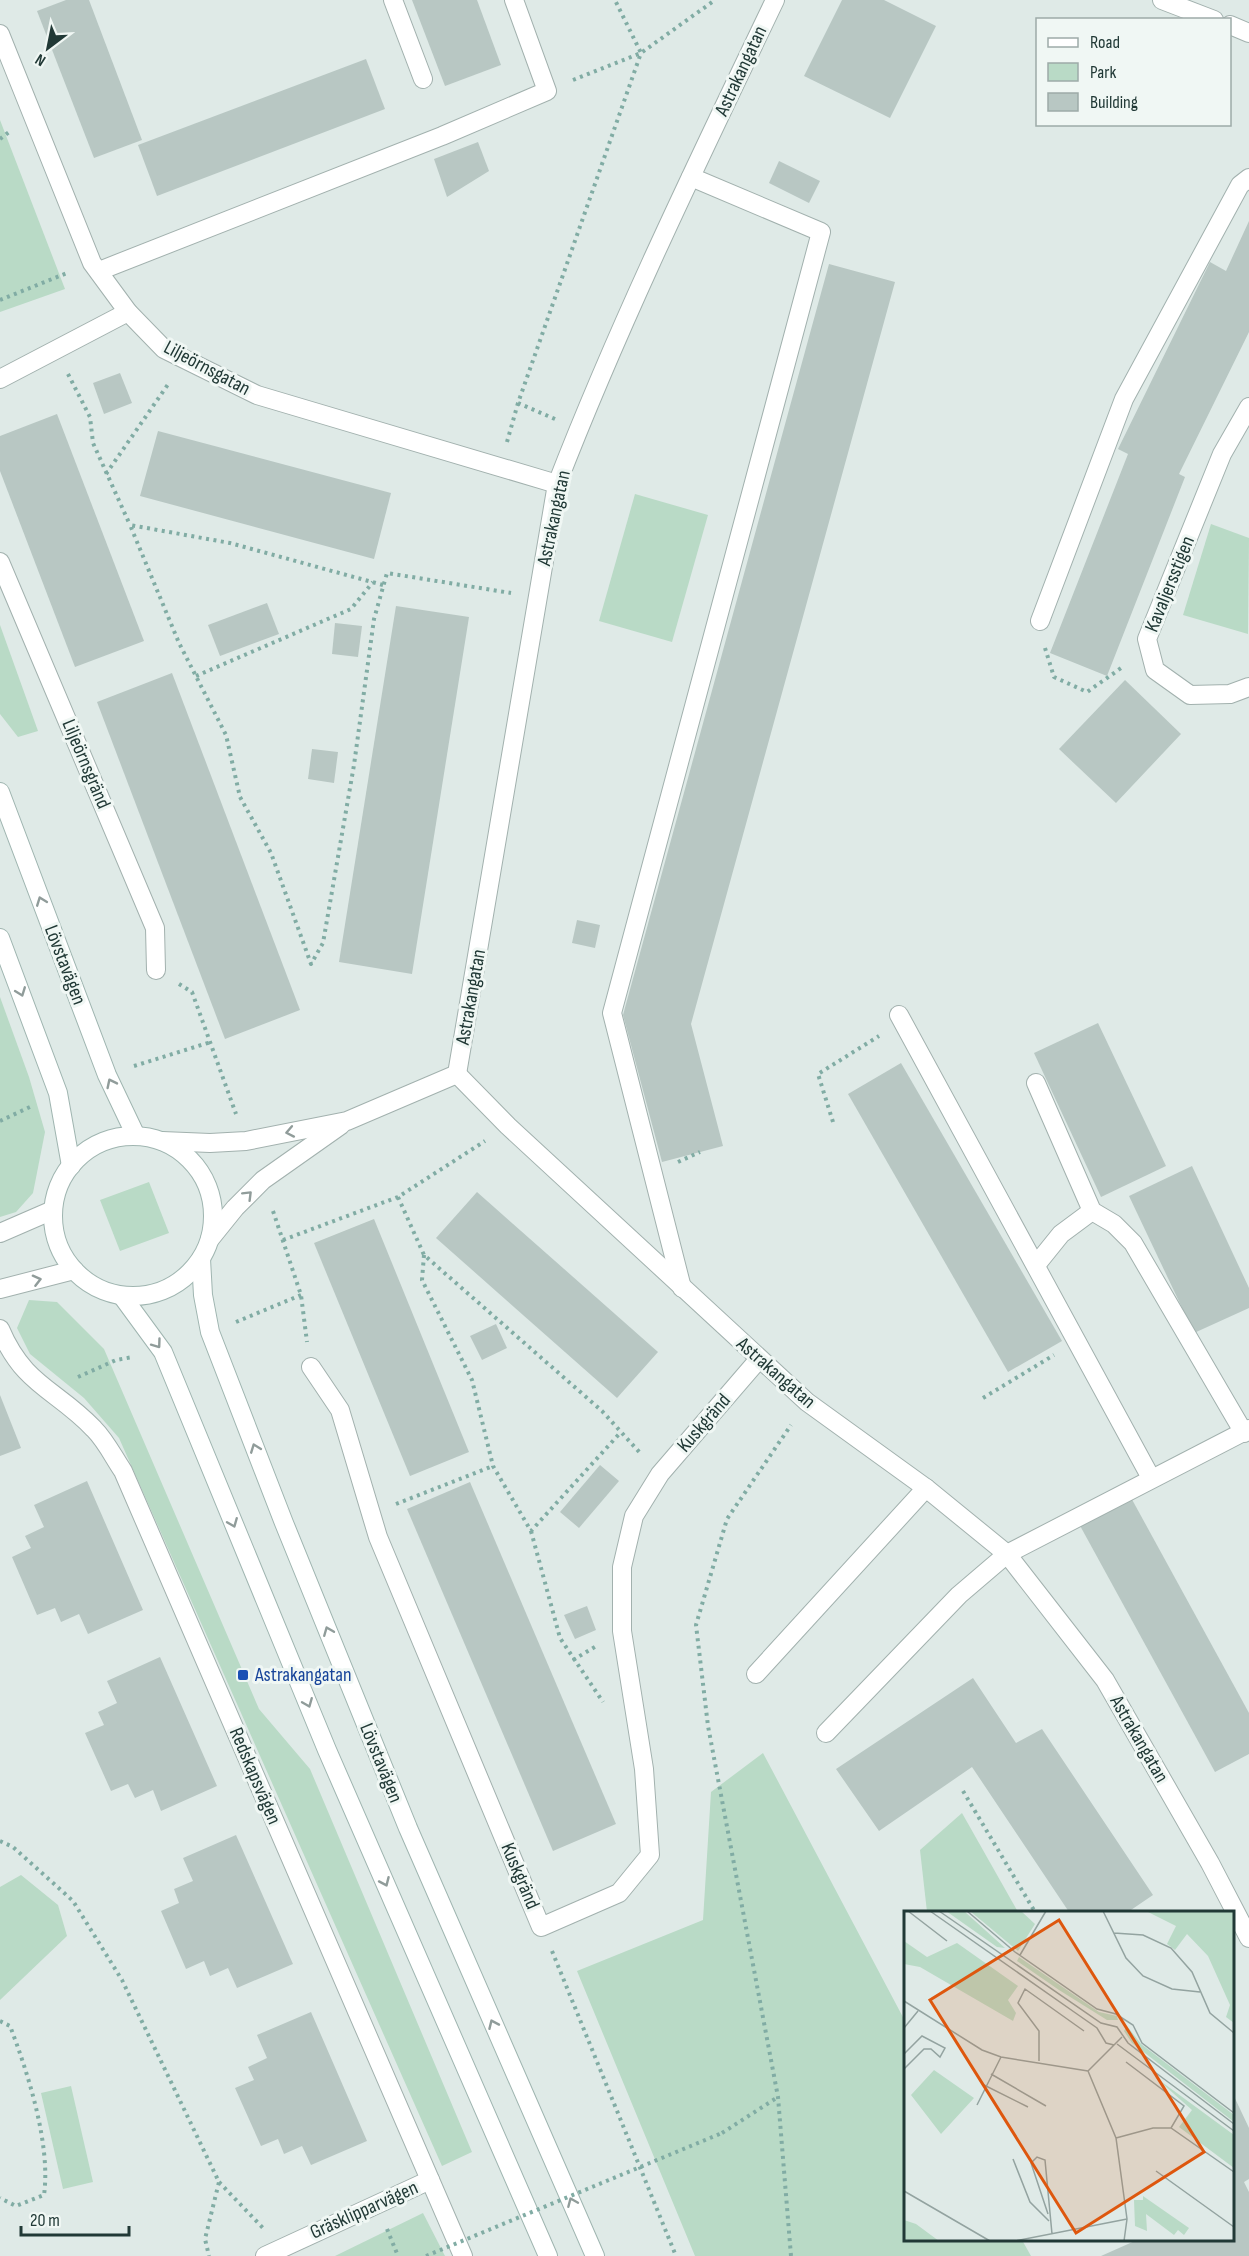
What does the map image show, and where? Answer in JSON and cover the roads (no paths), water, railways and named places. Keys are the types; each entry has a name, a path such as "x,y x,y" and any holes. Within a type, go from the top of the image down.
{"street":[{"path":"393,0 423,79"},
{"path":"96,267 442,136 547,91 514,0"},
{"name":"Astrakangatan","path":"775,0 691,177 579,429 557,484 457,1074 508,1126 807,1402 926,1488 1007,1554 1105,1680 1210,1863 1249,1938"},
{"path":"1162,0 1209,18"},
{"path":"1231,26 1249,33"},
{"name":"Liljeörnsgatan","path":"0,34 96,267 128,312 164,349 257,395 557,484"},
{"path":"682,1288 612,1013 821,232 691,177"},
{"path":"1040,621 1124,399 1240,185 1249,178"},
{"path":"0,379 128,312"},
{"name":"Kavaljersstigen","path":"1249,407 1222,454 1148,641 1155,670 1190,695 1230,694 1249,687"},
{"name":"Liljeörnsgränd","path":"0,562 155,928 156,970"},
{"name":"Lövstavägen","path":"0,792 107,1074 136,1136"},
{"path":"0,938 58,1093 71,1166"},
{"path":"899,1015 1078,1340 1151,1478"},
{"path":"162,1142 246,1141 347,1120 457,1074"},
{"path":"826,1733 959,1595 1007,1554 1151,1478 1247,1431 1132,1243 1114,1224 1092,1211 1036,1083"},
{"path":"210,1239 235,1208 263,1180 347,1120"},
{"name":"Lövstavägen","path":"136,1136 162,1142 185,1155 202,1176 211,1196 213,1217 210,1239 201,1258 181,1281 153,1294 122,1296 88,1282 74,1270 61,1252 54,1232 53,1210 59,1186 71,1166 90,1149 112,1139 136,1136"},
{"path":"0,1233 53,1210"},
{"path":"1036,1265 1061,1234 1092,1211"},
{"name":"Lövstavägen","path":"201,1258 203,1295 210,1332 284,1522 408,1828 595,2256"},
{"path":"0,1289 74,1270"},
{"path":"122,1296 163,1352 327,1750 548,2256"},
{"name":"Redskapsvägen","path":"0,1329 9,1351 26,1373 95,1430 123,1471 463,2256"},
{"name":"Kuskgränd","path":"311,1367 340,1410 378,1537 542,1927 619,1893 650,1855 644,1769 622,1631 622,1567 634,1516 660,1474 759,1359"},
{"path":"756,1674 926,1488"},
{"name":"Gräsklipparvägen","path":"265,2256 430,2180"}],"place":[{"name":"Astrakangatan","path":"243,1675"}]}
